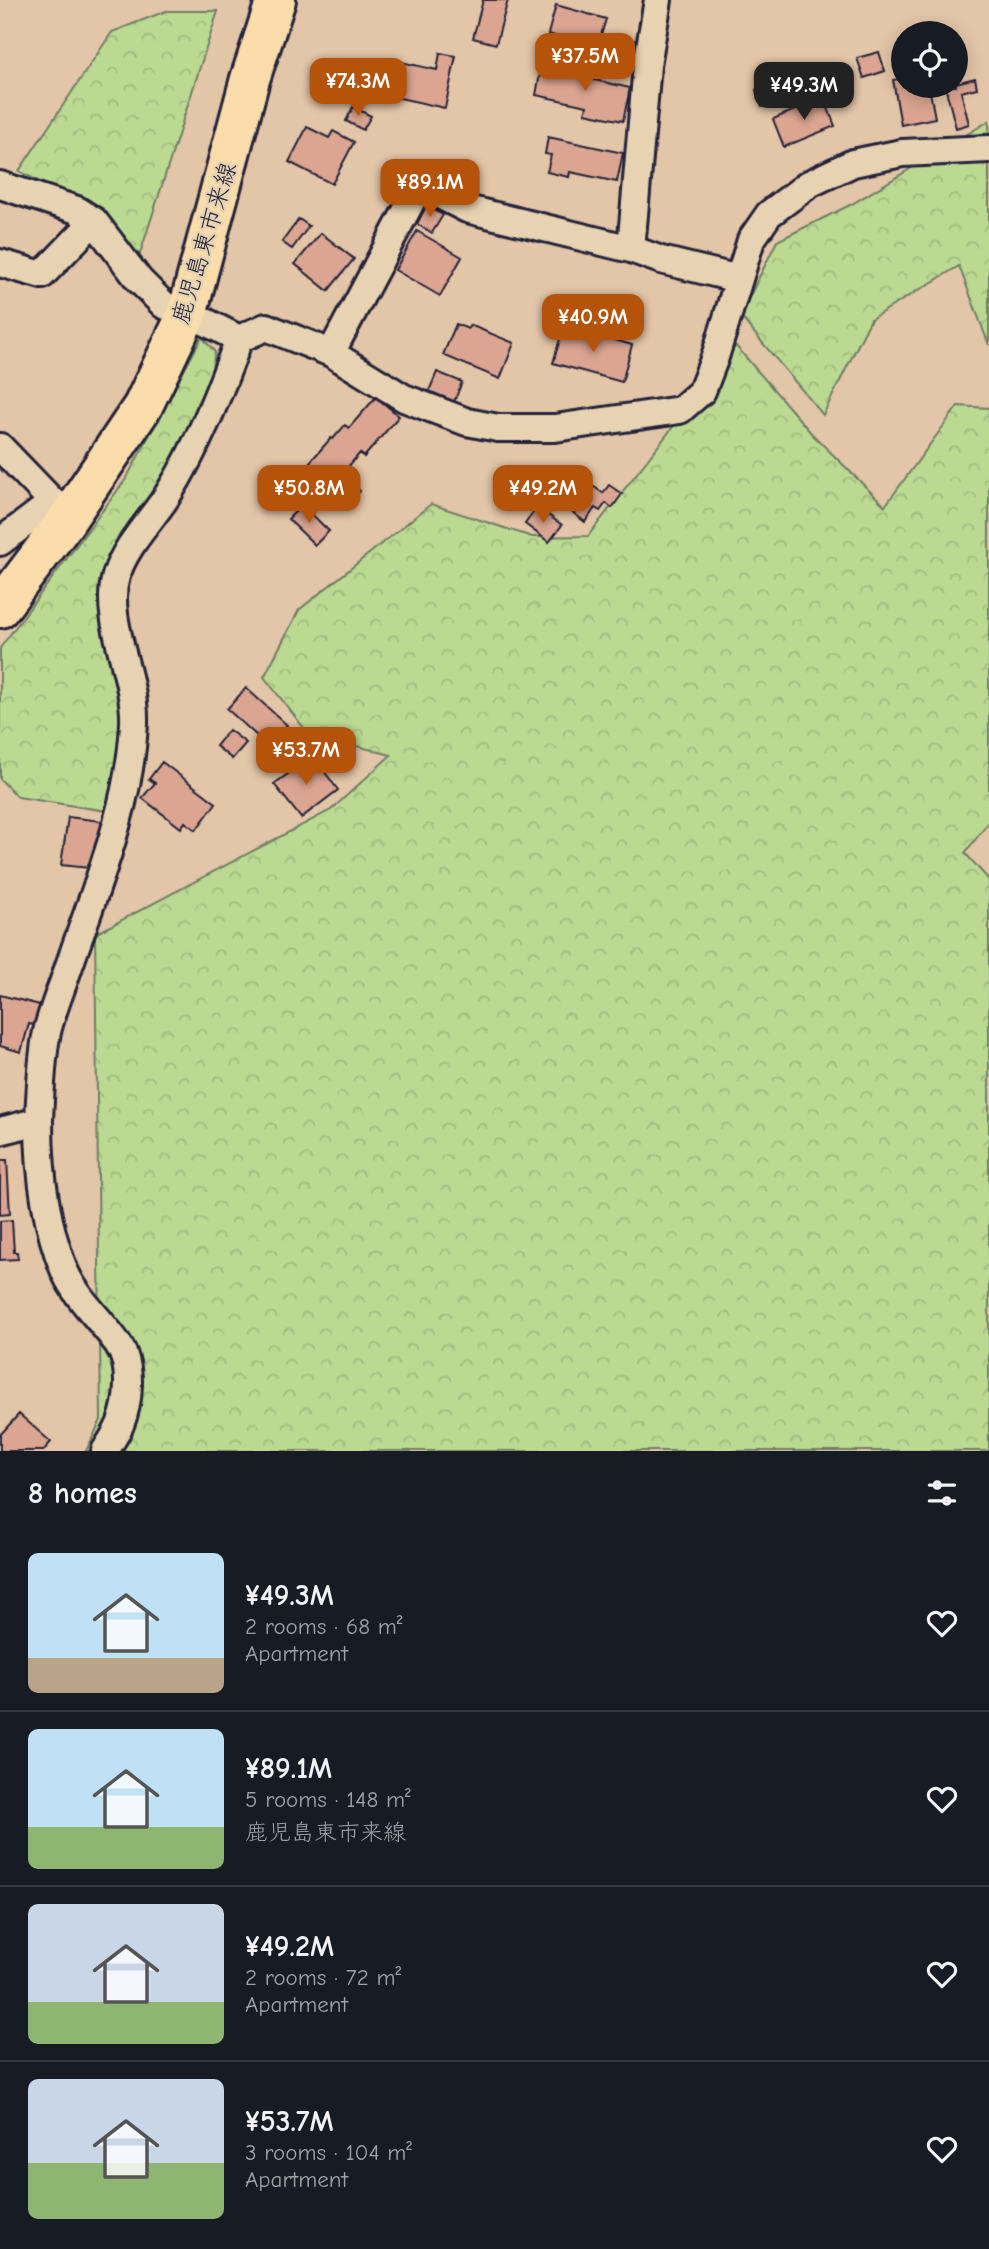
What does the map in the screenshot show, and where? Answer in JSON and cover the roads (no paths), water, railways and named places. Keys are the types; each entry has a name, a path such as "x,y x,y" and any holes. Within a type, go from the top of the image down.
{"main road":[{"name":"鹿児島東市来線","path":"0,608 59,512 143,406 187,313 250,79 276,0"}],"street":[{"path":"631,249 647,65 658,0"},
{"path":"105,1451 119,1426 125,1408 128,1385 125,1360 119,1345 66,1276 51,1232 39,1121 47,1033 118,820 133,748 135,704 114,610 115,580 120,564 190,456 210,415 239,339 266,327 331,353 404,398 467,422 498,428 555,428 680,410 702,391 751,240 769,214 808,184 853,163 902,153 989,149"},
{"path":"0,185 77,210 94,221 139,280 164,305 187,313 239,339"},
{"path":"331,353 420,186 467,209 739,278"},
{"path":"0,262 41,275 94,221"},
{"path":"0,447 59,512 0,542"},
{"path":"0,1131 39,1121"}]}
